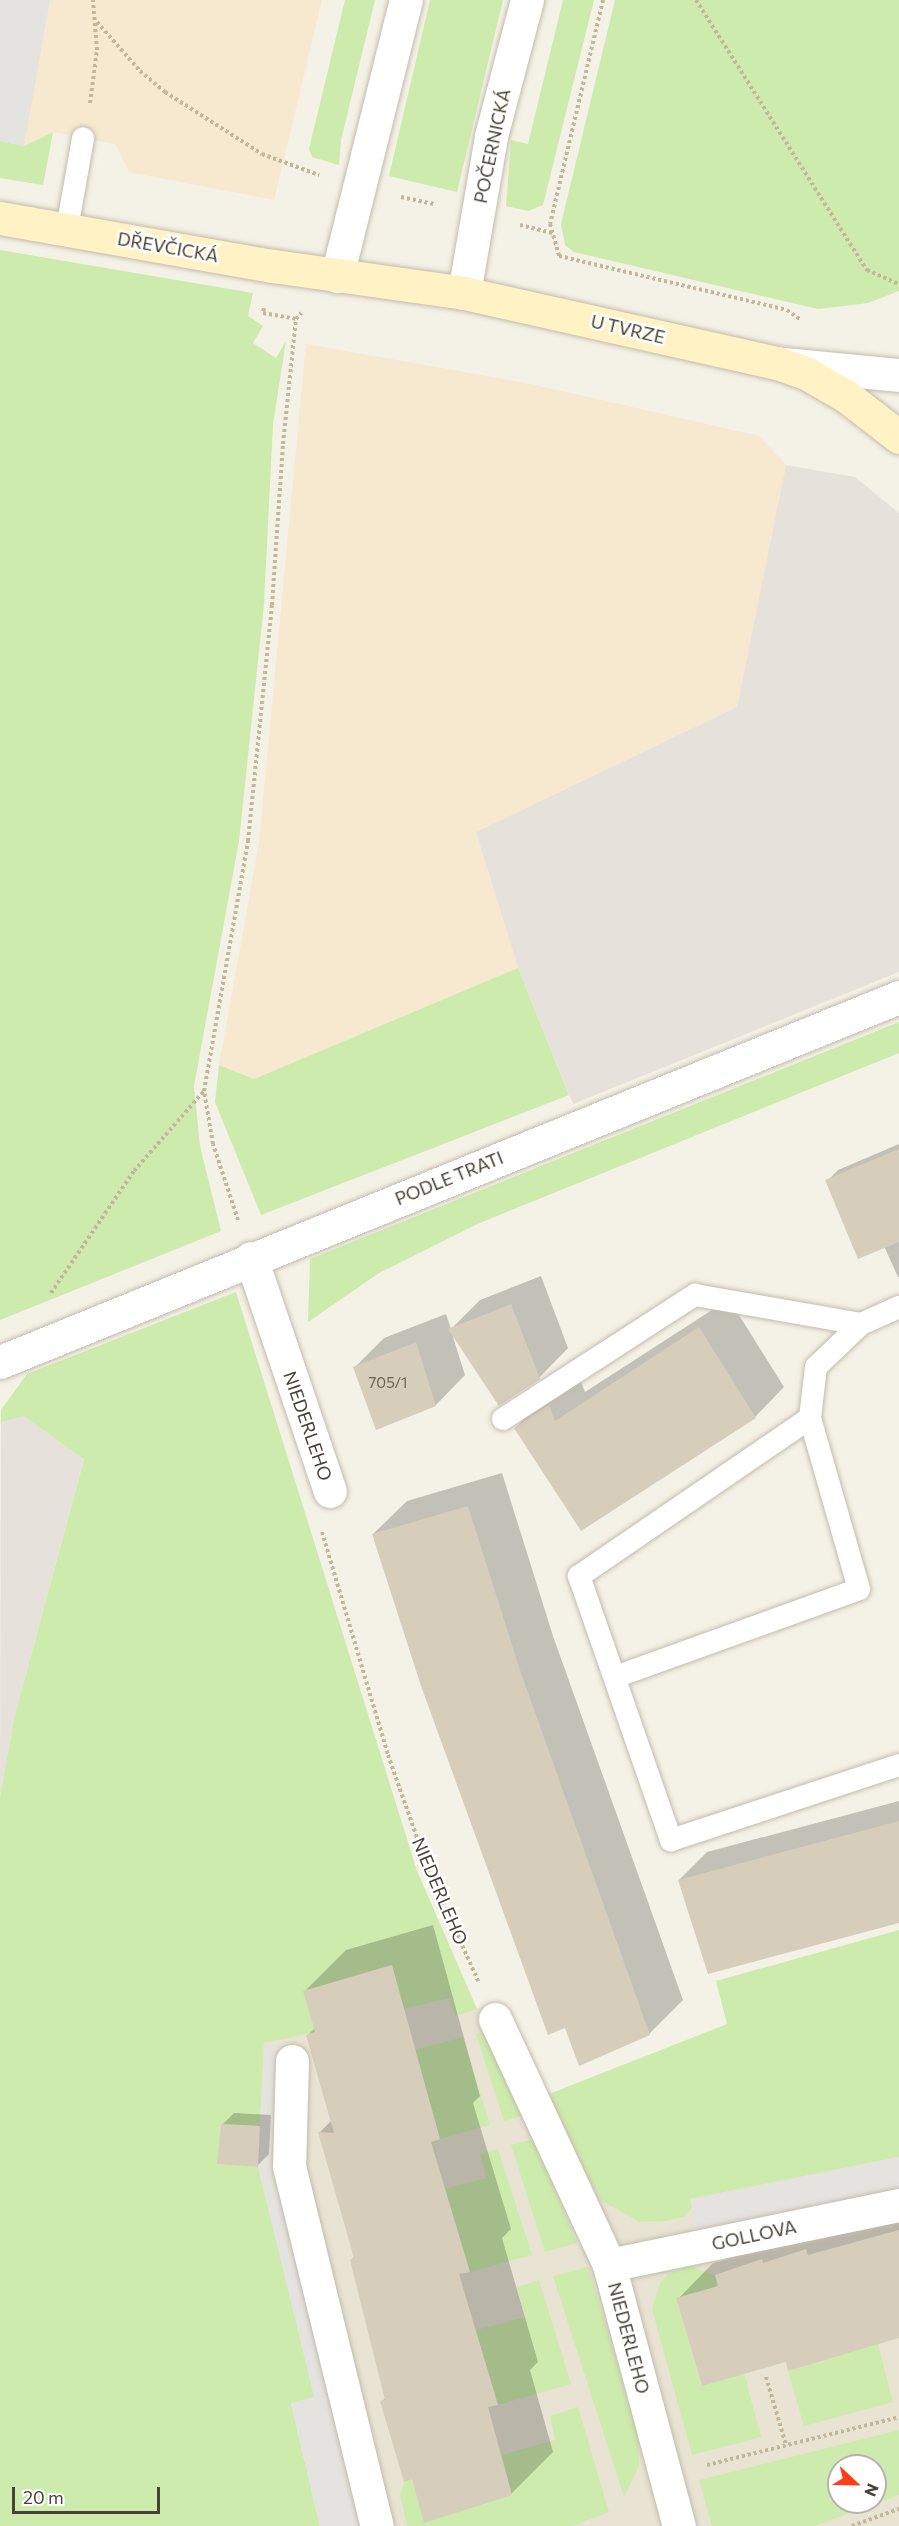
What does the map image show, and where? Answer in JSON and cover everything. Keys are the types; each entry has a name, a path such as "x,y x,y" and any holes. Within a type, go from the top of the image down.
{"main road":[{"name":"DŘEVČICKÁ","path":"0,218 337,276"},
{"name":"U TVRZE","path":"337,276 464,293 777,363 806,373 846,396 899,436"}],"street":[{"path":"337,276 406,0"},
{"name":"POČERNICKÁ","path":"464,293 491,136 527,0"},
{"path":"777,363 899,375"},
{"name":"PODLE TRATI","path":"0,1362 251,1258 899,997"},
{"name":"NIEDERLEHO","path":"251,1258 330,1491"},
{"name":"NIEDERLEHO","path":"495,2019 609,2265 666,2475 675,2525"},
{"path":"292,2061 289,2166 377,2526"},
{"name":"GOLLOVA","path":"609,2265 899,2205"}],"lane":[{"path":"67,229 83,138"},
{"path":"503,1419 695,1295 861,1324"},
{"path":"615,1677 859,1589 810,1418 816,1367 861,1324 899,1307"},
{"path":"810,1418 579,1576 671,1840 899,1766"}],"path":[{"path":"83,138 94,80 97,22 93,0"},
{"path":"603,0 550,224 560,256 787,310 806,324"},
{"path":"696,0 867,270 899,284"},
{"path":"97,22 140,71 165,92 262,154 295,168 325,176"},
{"path":"397,196 441,206"},
{"path":"508,222 552,233"},
{"path":"251,1258 213,1144 204,1091 248,841 296,319"},
{"path":"45,1303 134,1172 204,1091"},
{"name":"NIEDERLEHO","path":"330,1491 311,1496 388,1755 428,1869 495,2019"},
{"path":"766,2377 786,2445"},
{"path":"666,2475 899,2417"},
{"path":"852,2526 899,2509"}],"shaded area":[{"path":"0,0 322,0 274,200 129,172 115,144 53,132 24,146 0,141"},
{"path":"0,0 50,0 24,146 0,141"},
{"path":"306,344 531,384 759,436 786,465 737,707 476,832 518,968 254,1079 219,1065 259,843"},
{"path":"786,465 855,477 899,513 899,972 573,1104 518,968 476,832 737,707"},
{"path":"1,1410 1,1422 24,1415 84,1458 14,1719 0,1797"},
{"path":"417,1871 477,2009 500,2002 549,2094 583,2171 640,2222 684,2217 690,2199 899,2157 899,2526 320,2526 291,2403 217,2164 221,2124 260,2126 264,2042"},
{"path":"264,2042 277,2043 272,2165 359,2526 320,2526 291,2403 314,2397 258,2167"},
{"path":"899,2157 899,2191 697,2232 690,2199"}],"green space":[{"path":"345,0 375,0 341,140 339,165 312,157 309,149"},
{"path":"430,0 503,0 457,192 389,176"},
{"path":"563,0 594,0 543,205 528,211 506,206 511,140 528,144"},
{"path":"615,0 899,0 899,291 868,303 818,309 574,252 565,245 561,224"},
{"path":"53,132 43,185 0,178 0,141 24,146"},
{"path":"0,250 253,293 248,316 263,326 253,343 276,358 286,341 273,424 264,604 239,841 194,1086 200,1146 221,1231 0,1320"},
{"path":"518,968 569,1095 261,1215 215,1102 219,1065 254,1079"},
{"path":"899,1022 899,1053 475,1225 379,1273 308,1322 310,1259"},
{"path":"236,1292 417,1871 477,2009 455,2016 450,1998 403,2009 391,1965 304,1991 315,2032 264,2043 260,2126 221,2124 218,2163 258,2167 315,2398 291,2404 320,2526 0,2526 0,1797 14,1719 84,1459 24,1416 1,1422 1,1410 27,1374"},
{"path":"899,1930 899,2157 691,2199 692,2208 684,2217 665,2221 640,2222 602,2201 583,2171 549,2094 727,2024 716,1981"},
{"path":"492,2031 523,2116 504,2121 476,2034"},
{"path":"463,2037 490,2125 440,2139 415,2050"},
{"path":"534,2139 577,2243 545,2252 511,2145"},
{"path":"498,2149 532,2255 470,2272 445,2189 486,2178 480,2154"},
{"path":"689,2266 715,2275 718,2286 676,2299 701,2385 744,2373 761,2437 692,2455 652,2309 660,2283 668,2274"},
{"path":"588,2267 637,2429 639,2466 624,2497 553,2276"},
{"path":"539,2280 571,2384 498,2405 476,2330 525,2317 517,2287"},
{"path":"878,2344 893,2402 804,2426 788,2371"},
{"path":"578,2407 609,2512 573,2526 407,2526 400,2494 404,2482 412,2479 425,2522 512,2495 502,2455 555,2440 550,2416"},
{"path":"899,2430 899,2495 887,2499 887,2454 827,2454 827,2514 848,2514 815,2526 712,2526 699,2480"}],"building":[{"path":"899,1149 899,1242 858,1259 825,1180"},
{"path":"511,1304 540,1379 499,1406 448,1329"},
{"path":"699,1327 756,1418 581,1531 514,1428 549,1405 555,1421"},
{"path":"416,1342 436,1406 376,1430 353,1367"},
{"path":"468,1506 520,1670 650,2035 579,2066 565,2028 548,2035 421,1686 372,1534"},
{"path":"899,1821 899,1923 708,1974 678,1880"},
{"path":"392,1965 440,2139 431,2142 470,2272 459,2274 498,2405 488,2407 512,2495 424,2523 412,2479 404,2482 380,2401 385,2400 350,2260 354,2258 318,2132 334,2133 306,2035 315,2032 303,1991"},
{"path":"221,2124 260,2126 258,2167 217,2164"},
{"path":"899,2230 899,2338 788,2371 786,2362 702,2386 676,2298 718,2286 715,2275 762,2259 763,2263 806,2249 808,2255"}]}
